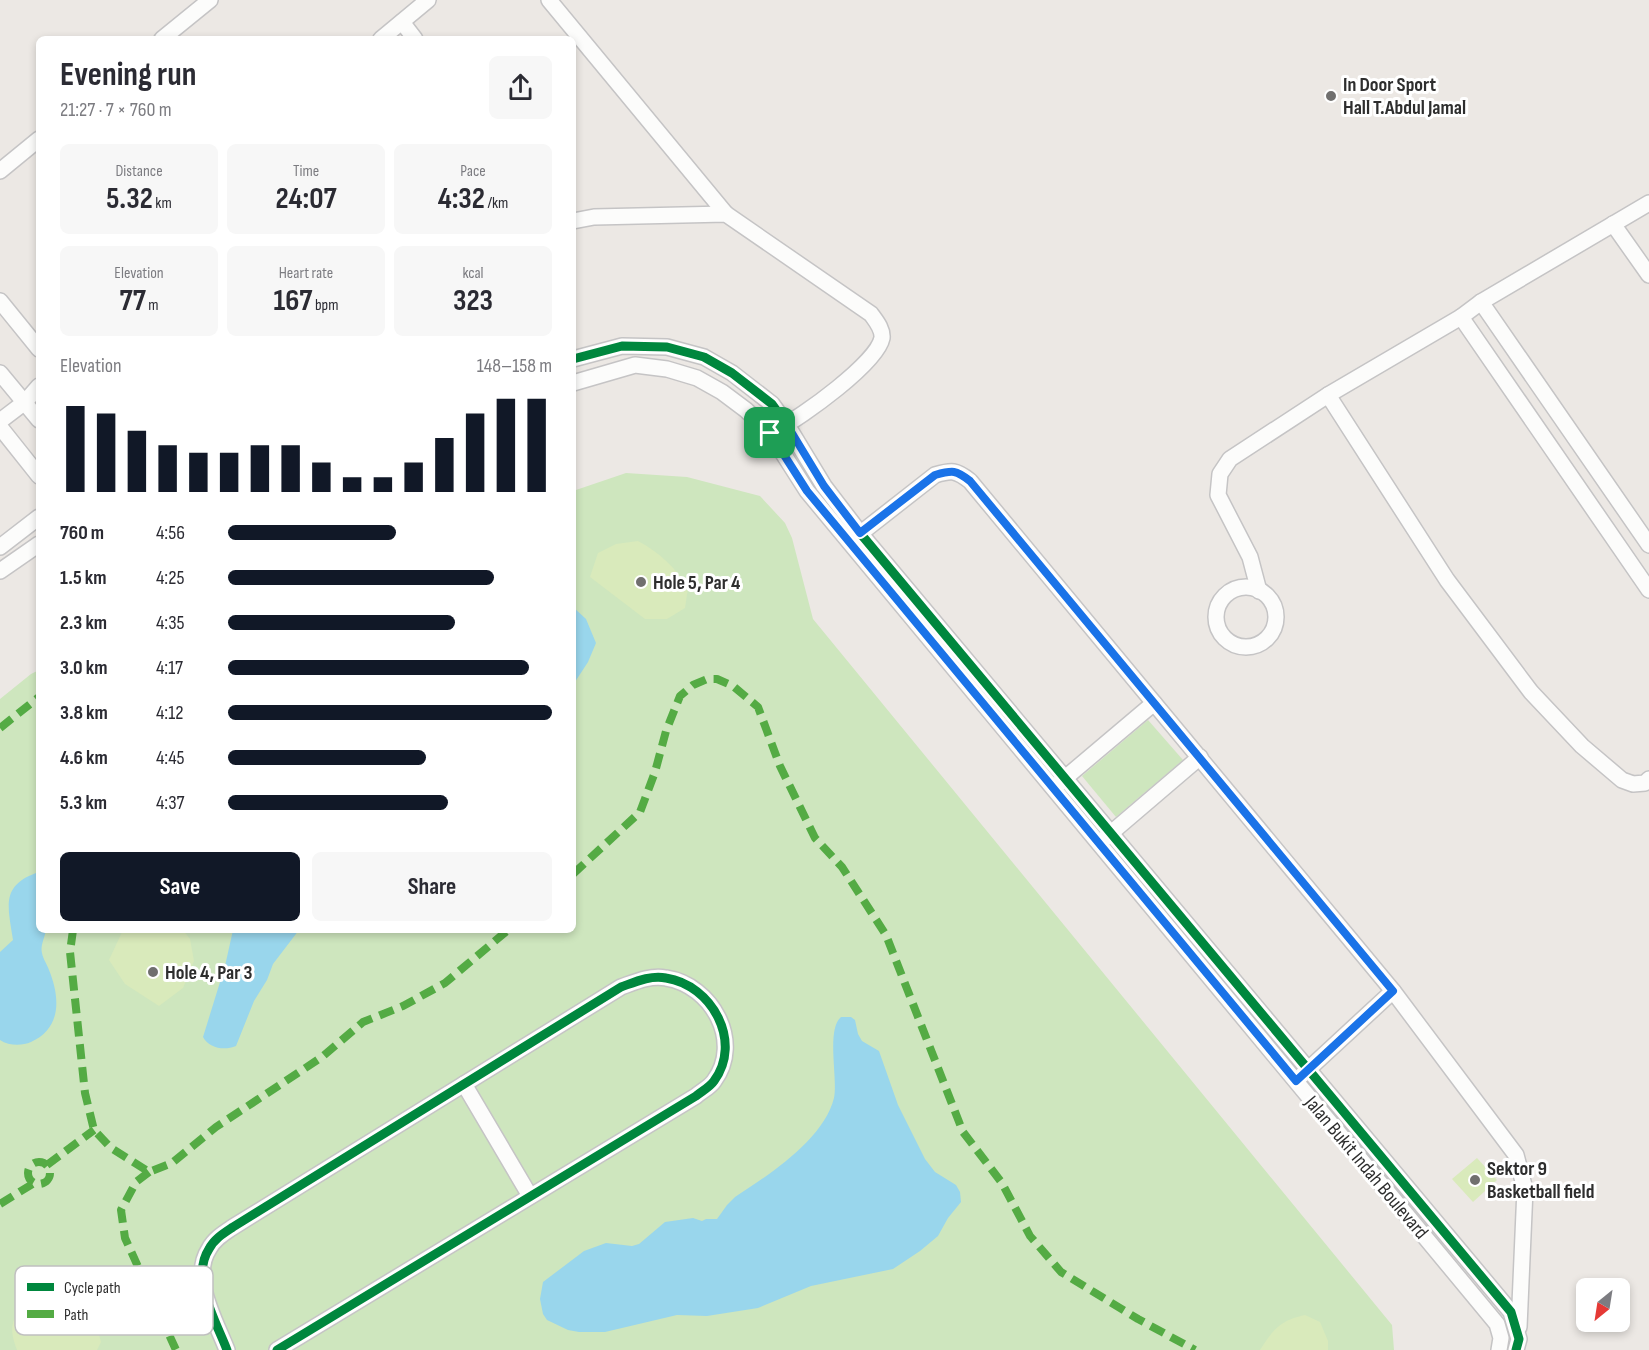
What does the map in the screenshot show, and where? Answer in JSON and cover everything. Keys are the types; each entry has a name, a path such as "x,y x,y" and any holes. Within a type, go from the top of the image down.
{"street":[{"path":"166,36 210,0"},
{"path":"385,36 428,0"},
{"path":"549,0 726,214 871,314 881,328 880,345 871,359 828,396 787,425 770,433"},
{"path":"402,22 413,36"},
{"path":"0,171 36,141"},
{"path":"1259,591 1250,557 1218,495 1220,474 1230,459 1328,394 1461,317 1481,302 1613,224 1647,207"},
{"path":"576,220 594,217 726,214"},
{"path":"1613,224 1649,275"},
{"path":"0,301 36,345"},
{"path":"1481,302 1649,545"},
{"path":"1461,317 1649,590"},
{"path":"576,358 622,346 667,347 704,357 732,373 772,404 855,538"},
{"path":"576,381 635,365 668,369 697,378 722,392 746,410 770,433 807,491 855,538 1104,838 1308,1070 1503,1303 1510,1312 1517,1345"},
{"path":"0,373 36,416"},
{"path":"0,421 25,402 36,389"},
{"path":"1328,394 1446,580 1531,692 1582,746 1623,780 1633,784 1645,783 1649,779"},
{"path":"0,427 36,472"},
{"path":"855,538 935,475 948,471 958,472 970,481 1393,991 1516,1155 1525,1189 1517,1345"},
{"path":"0,548 36,519"},
{"path":"0,571 36,546"},
{"path":"1059,783 1154,703"},
{"path":"1104,838 1200,757"},
{"name":"Jalan Bukit Indah Boulevard","path":"1104,838 1296,1081 1497,1324 1502,1338 1499,1350"},
{"path":"202,1266 208,1249 215,1240 233,1227 621,987 642,979 665,978 687,984 706,998 719,1016 725,1038 723,1061 714,1082 696,1096 277,1350"},
{"path":"1296,1081 1393,991"},
{"path":"464,1084 530,1196"},
{"path":"213,1313 227,1350"}],"green space":[{"path":"626,473 687,477 760,496 785,523 792,538 813,619 1392,1325 1394,1350 0,1350 0,699 36,672 36,933 576,933 576,490"},
{"name":"Hole 5, Par 4","path":"638,541 666,561 688,588 685,608 667,619 645,619 590,577 598,553 616,544"},
{"path":"1148,720 1183,760 1116,817 1082,776"},
{"name":"Hole 4, Par 3","path":"122,933 185,933 190,939 194,961 183,988 159,1006 125,984 109,960"},
{"name":"Sektor 9 Basketball field","path":"1477,1158 1497,1180 1473,1202 1452,1179"},
{"path":"1305,1315 1320,1322 1328,1341 1328,1350 1260,1350 1283,1323"},
{"path":"15,1318 15,1335 99,1335 101,1342 97,1350 17,1350 12,1334"}],"water":[{"path":"576,610 586,619 596,643 588,662 576,680"},
{"path":"36,873 36,933 45,933 42,950 53,980 56,1011 48,1029 41,1036 20,1045 0,1040 0,952 13,940 9,917 12,890 26,877"},
{"path":"232,933 297,933 273,964 267,980 254,1001 236,1046 231,1048 213,1046 203,1037 225,966"},
{"path":"841,1017 851,1017 855,1020 862,1041 879,1051 898,1105 925,1159 935,1172 956,1185 960,1192 961,1202 948,1218 938,1236 893,1269 811,1286 758,1308 707,1316 677,1315 605,1332 568,1330 547,1320 543,1314 540,1299 543,1282 584,1251 606,1243 632,1246 639,1244 665,1222 693,1218 702,1221 717,1219 735,1197 779,1167 807,1142 819,1128 834,1098 833,1043 834,1032"}],"marked path":[{"path":"576,871 640,812 655,772 666,731 680,696 693,685 707,679 717,679 733,686 758,707 780,766 815,838 842,867 886,935 963,1132 1002,1183 1030,1236 1061,1272 1138,1319 1195,1350"},
{"path":"0,728 36,699"},
{"path":"73,933 70,952 85,1093 94,1130 111,1148 149,1172 172,1163 216,1127 322,1057 363,1022 403,1006 445,983 504,933"},
{"path":"47,1165 94,1130"},
{"path":"39,1162 47,1165 50,1173 47,1181 39,1184 31,1181 28,1173 31,1165 39,1162"},
{"path":"138,1266 125,1238 121,1210 136,1182 149,1172"},
{"path":"0,1204 34,1183"},
{"path":"169,1335 176,1350"}],"cycle path":[{"path":"576,358 622,346 667,347 704,357 732,373 772,404 824,486 860,533 1511,1312 1519,1339 1516,1350"},
{"path":"203,1266 214,1242 233,1227 621,987 648,978 666,978 682,983 709,1003 724,1033 725,1049 722,1066 708,1087 277,1350"},
{"path":"213,1318 227,1350"}],"place":[{"name":"In Door Sport Hall T.Abdul Jamal","path":"1331,96"},
{"name":"Hole 5, Par 4","path":"641,582"},
{"name":"Hole 4, Par 3","path":"153,972"},
{"name":"Sektor 9 Basketball field","path":"1475,1180"}],"route":[{"path":"787,425 824,486 860,533 935,475 948,471 958,472 970,481 1393,991 1296,1081 807,491 770,433 787,425"}]}
